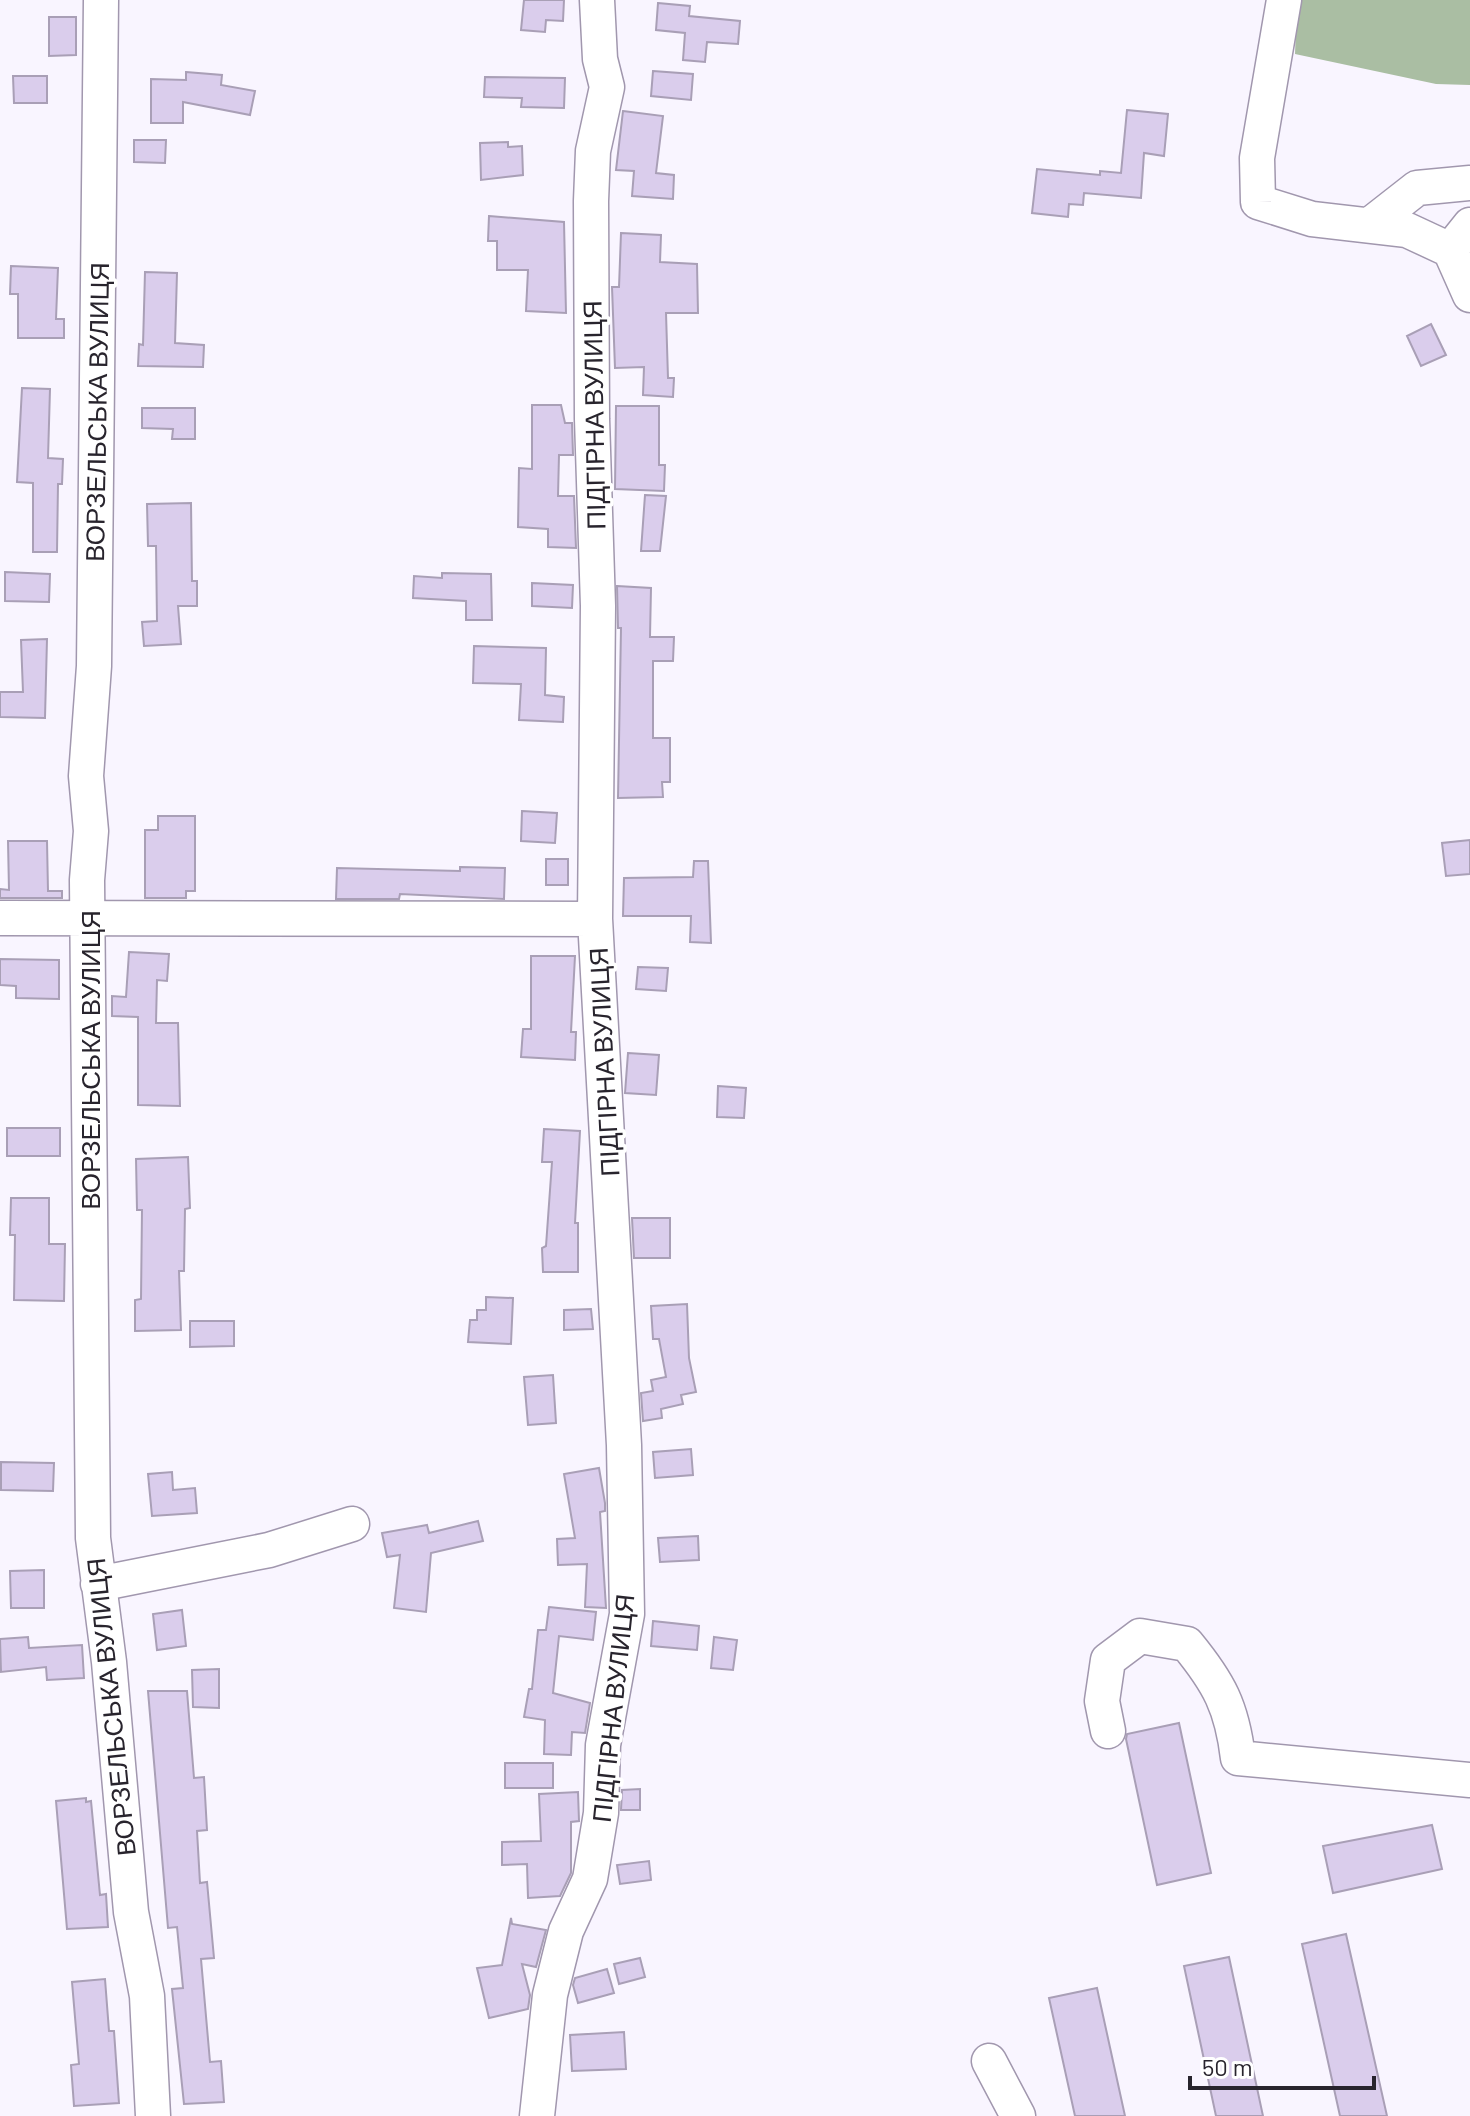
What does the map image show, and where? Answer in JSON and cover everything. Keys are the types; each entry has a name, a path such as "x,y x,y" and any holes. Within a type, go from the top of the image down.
{"street":[{"name":"ВОРЗЕЛЬСЬКА ВУЛИЦЯ","path":"101,0 94,666 86,776 91,831 87,880 90,918 92,1446 98,1584 109,1662 131,1912 147,1996 153,2116"},
{"name":"ПІДГІРНА ВУЛИЦЯ","path":"537,2116 550,1995 566,1931 590,1879 601,1813 603,1745 627,1614 624,1445 595,919 598,606 592,419 591,201 593,151 607,87 600,59 597,0"},
{"path":"1284,0 1257,158 1258,202 1312,219 1460,237 1470,295"},
{"path":"1371,224 1417,188 1470,183"},
{"path":"0,918 595,919"},
{"path":"98,1584 269,1550 352,1524"},
{"path":"1108,1731 1102,1701 1108,1660 1140,1636 1187,1644 1218,1682 1234,1722 1238,1758 1470,1780"},
{"path":"989,2061 1018,2116"}],"green space":[{"path":"1297,0 1470,0 1470,85 1436,84 1295,54"}],"building":[{"path":"524,0 564,0 563,21 546,20 545,32 521,30"},
{"path":"658,3 690,6 689,16 740,21 738,44 707,42 705,62 683,60 685,33 656,30"},
{"path":"49,17 76,17 76,55 49,56"},
{"path":"653,71 693,74 691,100 651,96"},
{"path":"186,72 222,75 221,85 255,91 250,115 183,102 183,123 151,123 151,79 186,80"},
{"path":"13,76 47,76 47,103 14,103"},
{"path":"485,77 565,78 564,108 521,107 522,98 484,97"},
{"path":"1127,110 1168,114 1164,156 1144,153 1141,198 1084,193 1083,205 1069,204 1068,217 1032,213 1037,169 1100,175 1100,171 1121,173"},
{"path":"623,111 663,116 656,173 674,175 673,199 632,196 634,171 616,170"},
{"path":"134,140 166,140 165,163 134,162"},
{"path":"508,142 508,147 522,146 523,175 481,180 480,143"},
{"path":"489,216 564,222 566,313 526,311 528,270 497,270 497,241 488,241"},
{"path":"621,233 661,235 660,262 697,264 698,313 666,313 668,378 674,378 673,397 643,395 644,367 615,368 612,287 619,287"},
{"path":"11,266 58,268 56,319 64,319 64,338 18,338 18,294 10,294"},
{"path":"145,272 177,273 175,343 204,345 203,367 138,366 139,344 143,345"},
{"path":"1431,324 1446,355 1421,366 1407,336"},
{"path":"22,388 50,389 48,458 63,459 62,484 58,484 57,552 33,552 33,483 17,482"},
{"path":"532,405 561,405 565,423 572,423 573,455 559,455 558,496 574,496 576,548 548,547 548,529 518,527 519,468 532,469"},
{"path":"616,406 659,406 659,465 665,465 664,491 615,489"},
{"path":"142,408 195,408 195,439 172,439 173,429 142,428"},
{"path":"645,495 666,496 660,551 641,551"},
{"path":"191,503 192,581 197,581 197,606 178,606 181,644 144,646 142,622 157,621 156,546 148,546 147,504"},
{"path":"5,572 50,574 49,602 5,601"},
{"path":"442,573 491,574 492,620 466,620 466,601 413,598 414,576 442,578"},
{"path":"532,583 573,585 572,608 532,606"},
{"path":"617,586 651,588 650,637 674,637 673,661 653,661 653,738 670,738 670,782 662,782 663,797 618,798 621,628 618,628"},
{"path":"47,639 45,718 0,717 0,692 23,692 21,640"},
{"path":"474,646 546,648 545,695 564,697 563,722 519,720 521,684 473,683"},
{"path":"522,811 557,813 555,843 521,841"},
{"path":"158,816 195,816 195,891 186,891 186,898 145,898 145,830 158,830"},
{"path":"1470,840 1470,874 1446,876 1442,843"},
{"path":"8,841 47,841 48,891 62,891 62,898 0,898 0,889 9,890"},
{"path":"546,859 568,859 568,885 546,885"},
{"path":"694,861 708,861 711,943 690,942 691,916 623,916 624,878 693,877"},
{"path":"460,867 505,868 504,899 400,894 399,899 336,899 337,868 460,871"},
{"path":"129,952 169,954 167,981 157,980 156,1023 178,1023 180,1106 138,1105 138,1017 112,1016 112,996 126,997"},
{"path":"531,956 575,956 571,1032 576,1032 575,1060 521,1057 523,1029 531,1029"},
{"path":"0,959 59,960 59,999 16,998 16,986 0,985"},
{"path":"638,967 668,968 666,991 636,989"},
{"path":"628,1053 659,1055 656,1095 625,1093"},
{"path":"718,1086 746,1088 744,1118 717,1117"},
{"path":"7,1128 60,1128 60,1156 7,1156"},
{"path":"544,1129 580,1131 575,1223 578,1223 578,1272 543,1272 542,1248 546,1246 552,1162 542,1162"},
{"path":"188,1157 190,1208 185,1209 184,1271 179,1271 181,1330 135,1331 135,1300 141,1299 142,1210 137,1210 136,1159"},
{"path":"11,1198 49,1198 49,1244 65,1244 64,1301 14,1300 15,1235 10,1235"},
{"path":"632,1218 670,1218 670,1258 634,1258"},
{"path":"486,1297 513,1298 511,1344 468,1342 470,1320 477,1320 477,1310 486,1310"},
{"path":"687,1304 689,1358 696,1392 681,1395 683,1404 661,1409 662,1418 643,1421 641,1393 653,1391 651,1380 666,1377 659,1339 653,1339 651,1306"},
{"path":"591,1309 593,1329 564,1330 564,1310"},
{"path":"190,1321 234,1321 234,1346 190,1347"},
{"path":"553,1375 556,1423 528,1425 524,1377"},
{"path":"691,1449 693,1475 655,1478 653,1452"},
{"path":"1,1462 54,1463 53,1491 1,1490"},
{"path":"599,1468 605,1503 605,1511 600,1512 606,1608 585,1607 587,1564 558,1565 557,1539 575,1538 564,1474"},
{"path":"172,1472 173,1490 195,1488 197,1513 152,1516 148,1474"},
{"path":"478,1521 483,1541 431,1553 426,1612 394,1608 400,1555 387,1557 382,1533 427,1525 429,1533"},
{"path":"698,1536 699,1560 660,1562 658,1538"},
{"path":"44,1570 44,1608 11,1608 10,1571"},
{"path":"549,1607 596,1612 593,1640 559,1636 553,1693 590,1703 585,1733 572,1732 571,1755 544,1754 545,1720 524,1717 529,1689 532,1689 538,1630 546,1630"},
{"path":"182,1610 186,1646 157,1650 153,1614"},
{"path":"653,1621 699,1626 697,1650 651,1646"},
{"path":"28,1637 29,1648 82,1645 84,1678 47,1680 46,1667 1,1672 0,1639"},
{"path":"714,1637 737,1640 733,1670 711,1668"},
{"path":"219,1669 219,1708 193,1707 192,1670"},
{"path":"148,1691 187,1691 194,1778 204,1777 207,1830 197,1831 200,1883 207,1882 214,1958 201,1959 210,2062 221,2061 224,2102 184,2104 172,1989 183,1988 177,1927 168,1928"},
{"path":"1179,1723 1211,1873 1157,1885 1126,1739 1127,1734"},
{"path":"505,1763 553,1763 553,1788 505,1788"},
{"path":"640,1789 640,1810 621,1810 622,1790"},
{"path":"578,1792 579,1821 571,1822 571,1873 560,1896 528,1898 527,1864 502,1865 502,1842 541,1841 539,1794"},
{"path":"86,1798 86,1802 91,1801 100,1895 106,1894 108,1927 67,1929 56,1801"},
{"path":"1432,1825 1442,1869 1333,1893 1323,1846"},
{"path":"649,1861 651,1880 620,1884 617,1865"},
{"path":"511,1918 512,1924 546,1930 536,1967 522,1964 530,1995 528,2009 489,2018 477,1968 502,1965"},
{"path":"1346,1934 1387,2116 1340,2116 1302,1944"},
{"path":"1229,1957 1263,2116 1216,2116 1184,1966"},
{"path":"640,1958 645,1977 619,1984 614,1964"},
{"path":"607,1969 614,1993 578,2003 573,1985 575,1978"},
{"path":"105,1979 109,2031 114,2031 119,2103 74,2106 71,2065 79,2064 72,1982"},
{"path":"1097,1988 1125,2116 1075,2116 1049,1998"},
{"path":"624,2032 626,2069 572,2071 570,2035"}]}
